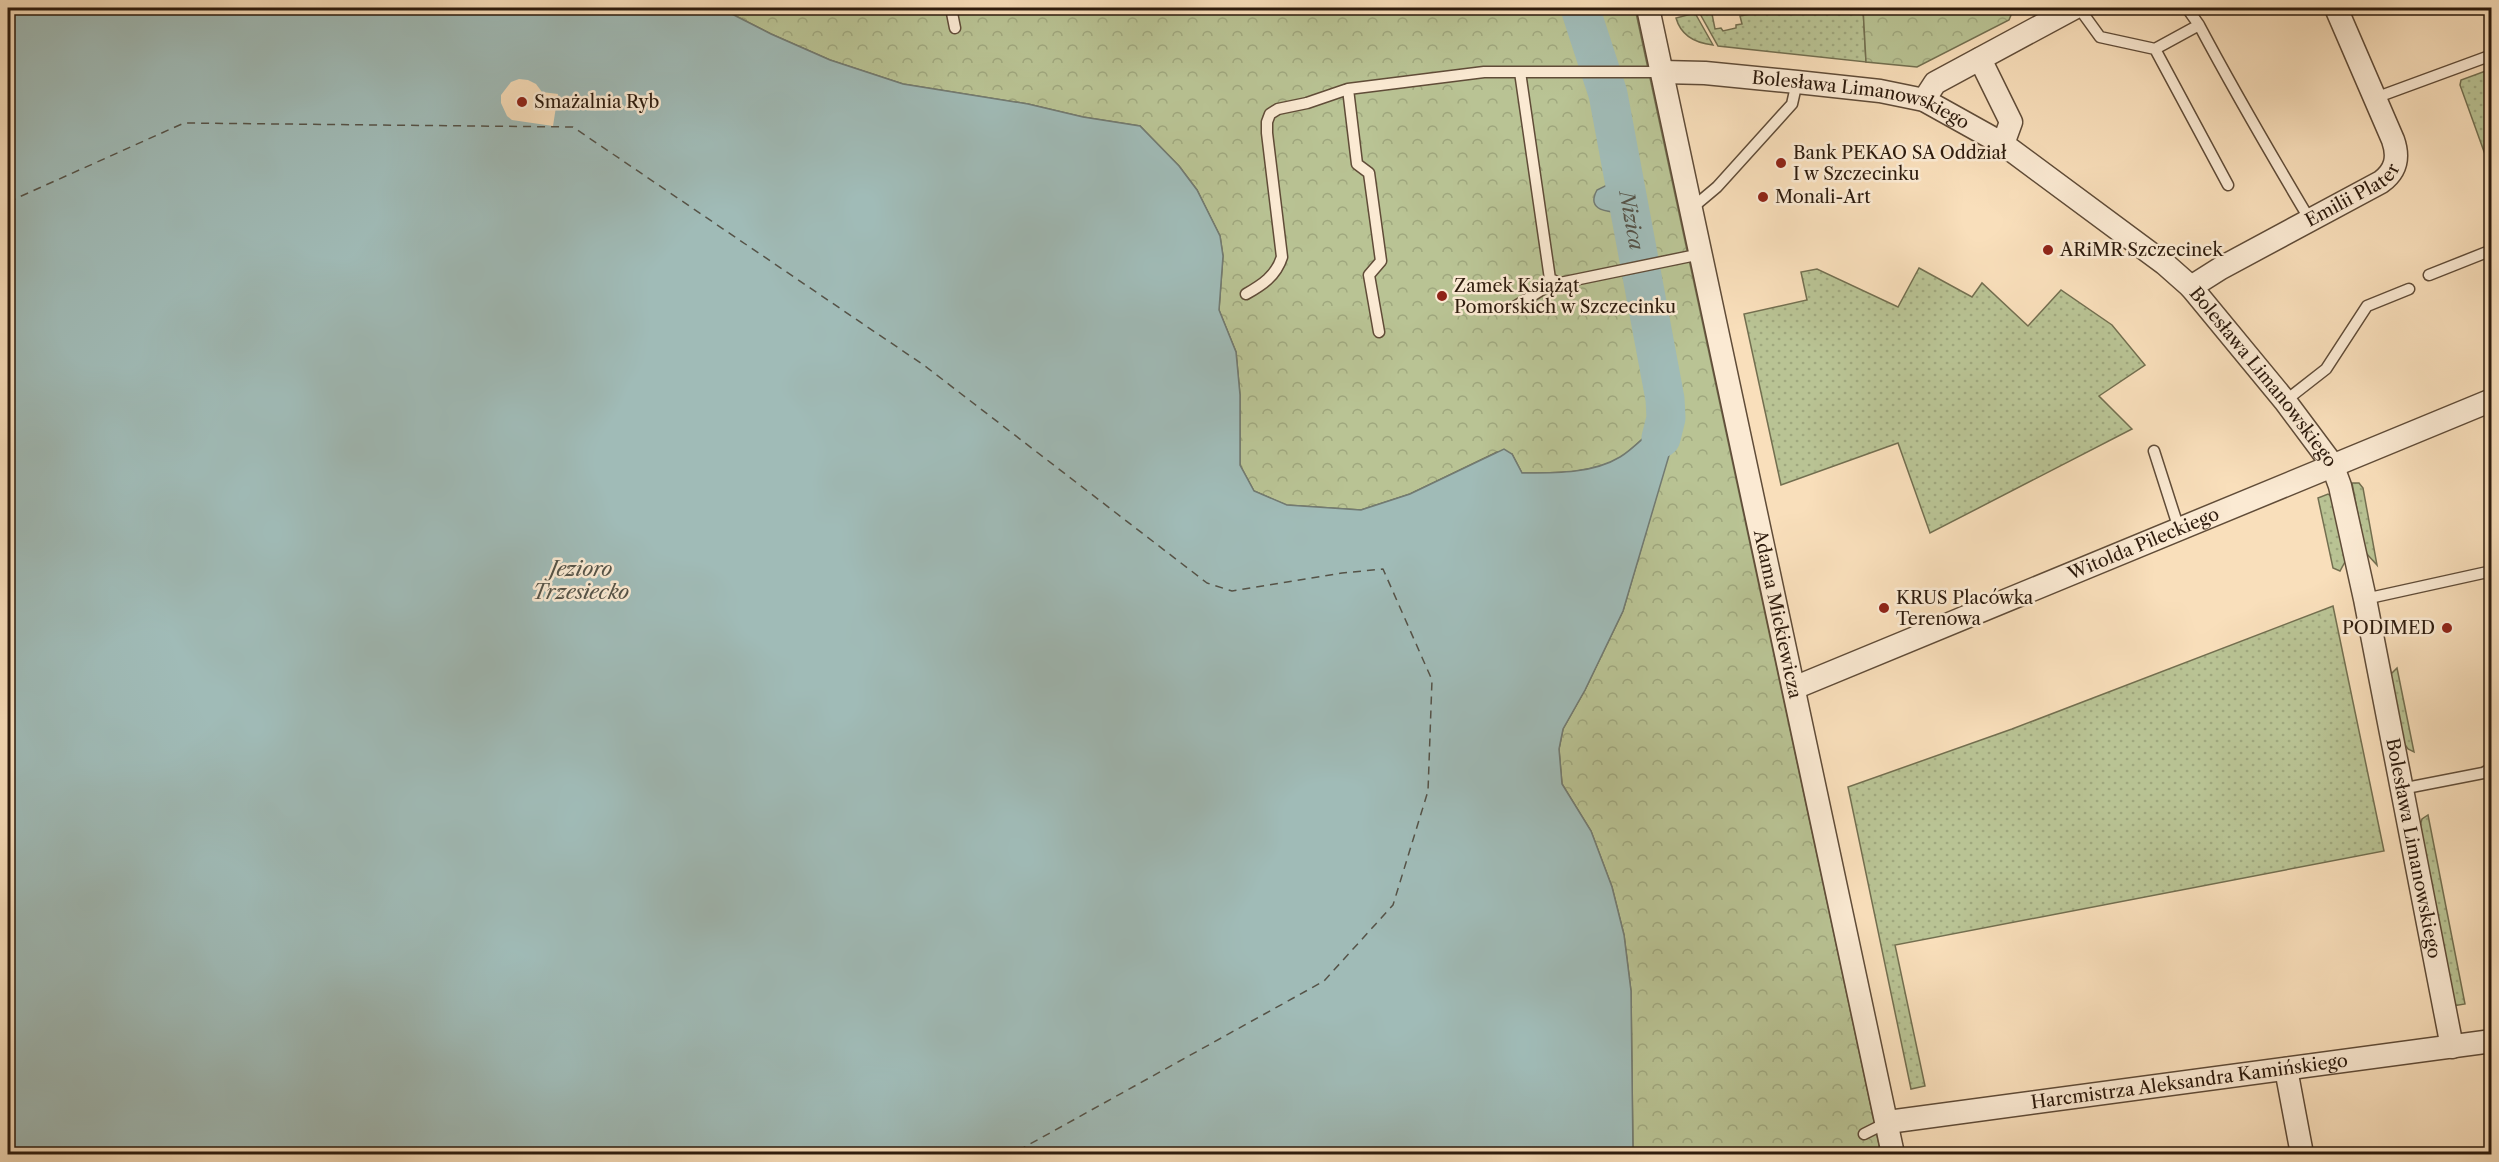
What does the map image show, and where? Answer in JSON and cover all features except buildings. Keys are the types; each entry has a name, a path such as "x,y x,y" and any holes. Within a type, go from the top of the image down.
{"street":[{"name":"Adama Mickiewicza","path":"1648,8 1888,1122 1893,1155"},
{"path":"1924,100 1935,83 1980,59 2035,17 2074,8"},
{"name":"Emilii Plater","path":"2191,287 2221,268 2381,182 2392,171 2396,161 2395,146 2336,8"},
{"path":"1980,59 2011,122 2003,144"},
{"name":"Bolesława Limanowskiego","path":"1662,72 1706,73 1797,82 1880,91 1924,100 2003,144 2165,264 2191,287 2285,401 2332,464 2340,486 2365,599 2452,1047"},
{"name":"Witolda Pileckiego","path":"1794,688 2332,464 2492,400"},
{"name":"Harcmistrza Aleksandra Kamińskiego","path":"1888,1122 2492,1041"},
{"path":"2286,1070 2302,1155"}],"lane":[{"path":"951,8 955,28"},
{"path":"2079,8 2100,37 2155,49 2199,25"},
{"path":"2187,8 2199,25 2234,92 2248,111 2310,220"},
{"path":"2155,49 2228,185"},
{"path":"2375,98 2492,55"},
{"path":"1246,294 1261,286 1271,277 1282,257 1266,133 1270,114 1288,105 1307,103 1348,89 1484,72 1662,72"},
{"path":"1521,72 1548,275 1554,282"},
{"path":"1691,208 1717,187 1792,104 1797,82"},
{"path":"1348,89 1357,164 1369,173 1381,261 1369,275 1378,332"},
{"path":"2429,275 2492,250"},
{"path":"1516,306 1554,282 1701,254"},
{"path":"2285,401 2326,369 2367,306 2409,289"},
{"path":"2154,451 2179,529"},
{"path":"2365,599 2492,571"},
{"path":"2401,789 2483,773 2492,768"},
{"path":"1864,1134 1888,1122"}],"green space":[{"path":"720,8 1635,8 1881,1154 1633,1154 1631,991 1624,935 1612,887 1591,831 1562,784 1559,749 1563,729 1585,690 1623,611 1672,442 1649,433 1620,458 1609,463 1585,470 1560,472 1522,473 1512,454 1497,452 1410,494 1361,510 1286,505 1254,491 1240,465 1240,395 1236,352 1219,310 1223,256 1220,236 1197,190 1179,166 1140,126 1083,117 1028,104 903,84 830,60"},
{"path":"1781,8 1863,8 1866,62 1718,46 1699,12 1711,9 1715,29 1721,28 1723,31 1742,24 1740,16"},
{"path":"1863,8 2014,8 2009,20 1917,67 1866,62"},
{"path":"1695,13 1713,45 1690,38 1681,30 1676,18"},
{"path":"2492,69 2491,171 2460,85 2461,80"},
{"path":"1919,268 1972,297 1982,283 2028,326 2061,290 2112,325 2145,365 2099,396 2132,429 1930,533 1898,443 1781,485 1744,314 1807,300 1801,272 1817,269 1898,307"},
{"path":"2352,483 2359,483 2363,488 2377,565 2365,552"},
{"path":"2328,494 2332,497 2346,560 2340,571 2333,568 2318,498"},
{"path":"2333,606 2384,851 1895,945 1925,1086 1911,1089 1848,787 2012,729"},
{"path":"2397,668 2414,752 2408,749 2403,742 2389,676"},
{"path":"2428,815 2465,1004 2453,1006 2419,829 2422,819"}],"water":[{"name":"Jezioro Trzesiecko","path":"8,8 720,8 830,60 903,84 1028,104 1083,117 1140,126 1179,166 1197,190 1220,236 1223,256 1219,310 1236,352 1240,395 1240,465 1254,491 1287,505 1361,510 1410,494 1504,449 1512,454 1522,473 1560,472 1585,470 1609,463 1627,452 1649,433 1673,442 1623,611 1585,690 1563,729 1559,749 1562,784 1591,831 1612,887 1624,935 1631,991 1633,1154 8,1154"},
{"path":"1623,177 1630,213 1610,212 1598,208 1594,198 1597,190"}],"pier":[{"path":"519,79 536,84 542,92 558,94 553,126 512,120 507,116 501,103 501,95 511,82"}],"waterway":[{"name":"Nizica","path":"1580,8 1608,94 1665,399 1666,418 1661,438"}],"ferry route":[{"path":"8,202 184,123 573,127 925,366 1207,583 1232,591 1342,573 1383,569 1432,680 1428,791 1393,905 1324,981 1012,1154"}],"place":[{"name":"Smażalnia Ryb","path":"522,102"},
{"name":"Bank PEKAO SA Oddział I w Szczecinku","path":"1781,163"},
{"name":"Monali-Art","path":"1763,197"},
{"name":"ARiMR Szczecinek","path":"2048,250"},
{"name":"Zamek Książąt Pomorskich w Szczecinku","path":"1442,296"},
{"name":"KRUS Placówka Terenowa","path":"1884,608"},
{"name":"PODIMED","path":"2447,628"}]}
